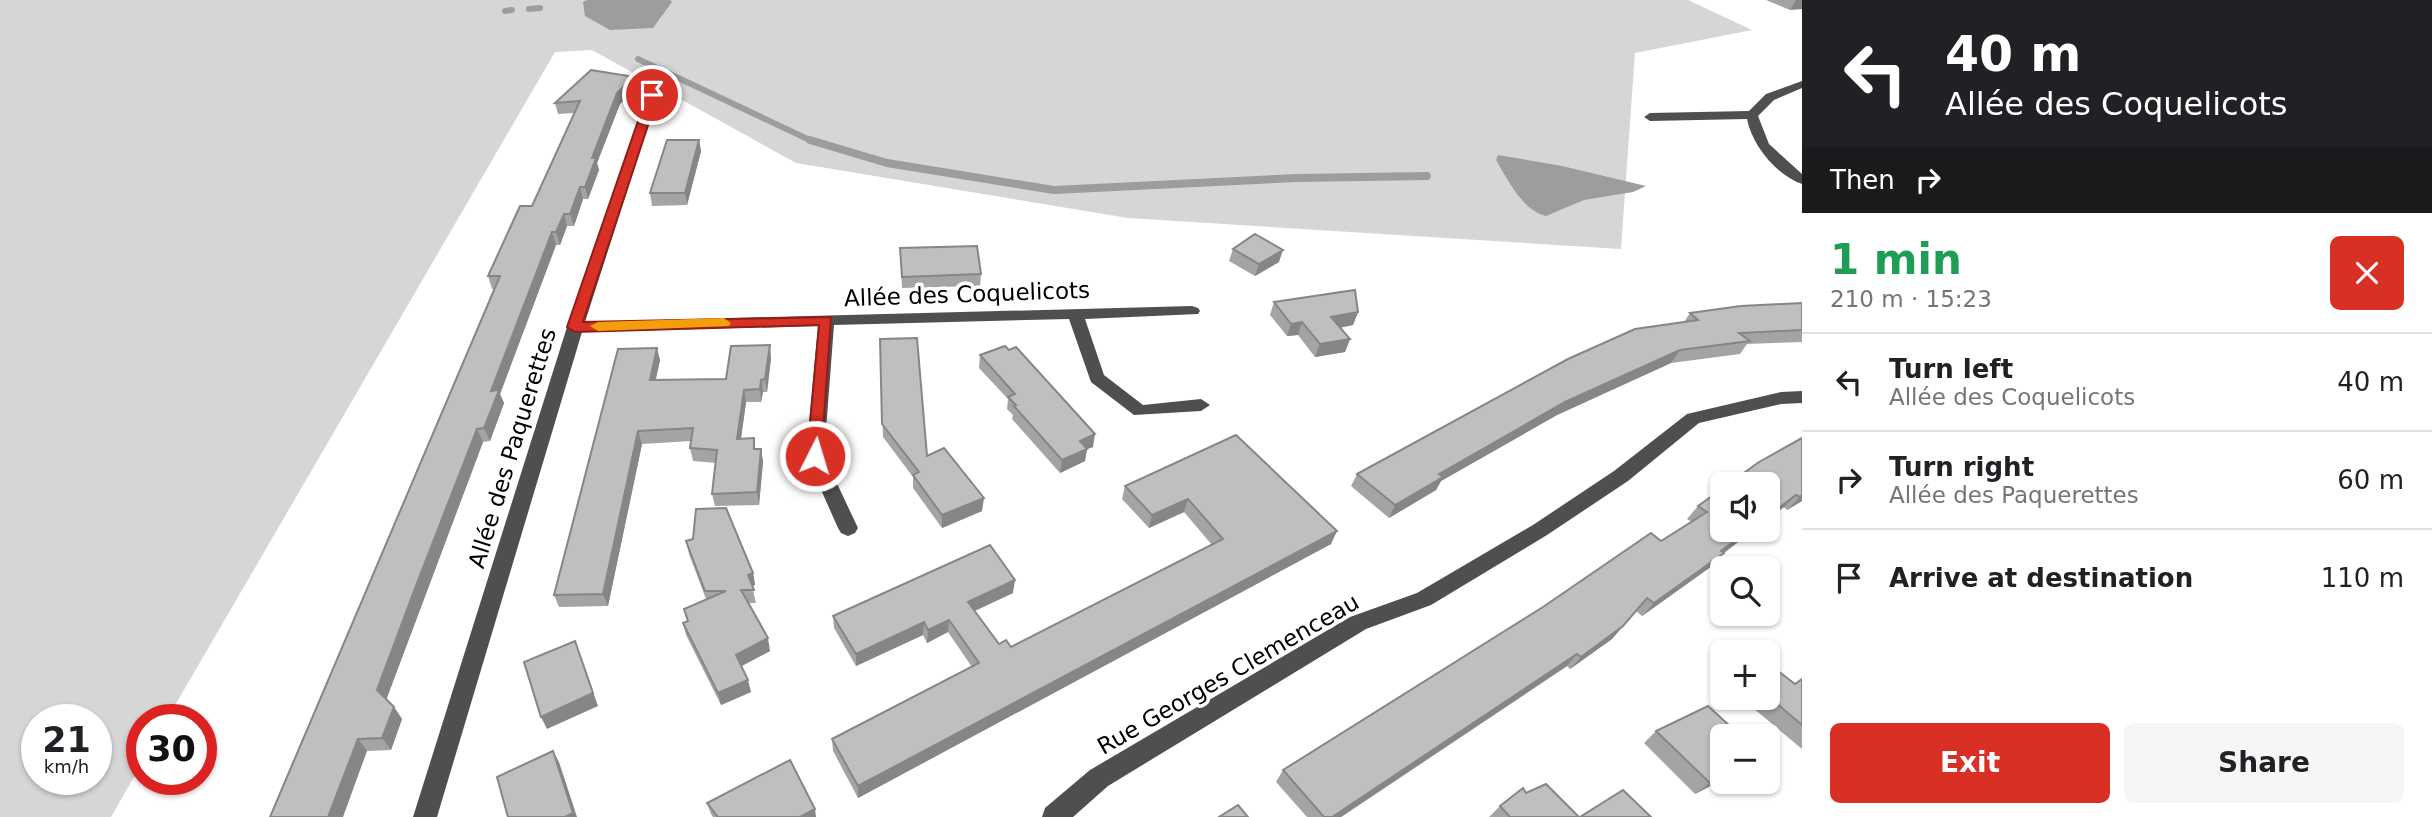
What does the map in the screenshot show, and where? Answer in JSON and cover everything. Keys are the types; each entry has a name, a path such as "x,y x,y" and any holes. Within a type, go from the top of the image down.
{"street":[{"path":"1650,117 1752,115 1770,97 1802,83"},
{"name":"Allée des Paquerettes","path":"425,817 575,327 652,95"},
{"path":"1752,115 1755,136 1776,159 1802,180"},
{"name":"Allée des Coquelicots","path":"575,327 1192,311"},
{"path":"1075,314 1097,378 1140,411 1201,405"},
{"path":"826,320 815,456 848,528"},
{"name":"Rue Georges Clemenceau","path":"1054,817 1099,778 1358,623 1424,599 1540,530 1621,476 1693,418 1781,398 1802,397"}],"shaded area":[{"path":"0,0 1688,0 1752,30 1635,53 1621,249 1128,218 796,163 592,50 555,52 176,704 126,704 126,791 111,817 0,817"},
{"path":"583,2 672,2 653,28 610,30 585,16"},
{"path":"1498,155 1562,166 1646,186 1633,192 1584,200 1546,216 1530,208 1516,193 1496,160"}],"building":[{"path":"591,70 634,77 617,93 592,158 596,158 585,187 580,187 570,214 564,214 556,232 552,232 491,391 499,390 484,428 477,429 417,583 377,690 394,707 382,738 358,739 328,817 270,817 500,276 488,276 520,206 532,206 580,101 555,103"},
{"path":"667,140 699,140 685,193 650,193"},
{"path":"1255,234 1283,250 1259,264 1233,249"},
{"path":"977,246 981,274 902,277 900,248"},
{"path":"1355,290 1358,312 1331,317 1350,339 1320,344 1302,322 1291,324 1274,302"},
{"path":"1802,303 1802,330 1739,333 1750,341 1680,350 1565,402 1439,474 1443,477 1395,505 1357,474 1568,359 1635,329 1698,320 1690,313 1741,306"},
{"path":"917,338 927,456 944,448 984,498 942,515 913,475 919,472 882,424 880,339"},
{"path":"770,345 765,379 761,380 760,389 744,390 737,439 754,438 754,449 761,449 757,492 712,494 717,450 690,448 693,428 638,431 603,594 554,595 618,349 657,348 650,380 726,379 731,346"},
{"path":"1005,346 1009,350 1016,347 1095,434 1080,441 1087,449 1062,460 1014,406 1016,405 1008,397 1015,394 980,355"},
{"path":"1236,435 1337,531 858,786 832,739 979,663 949,620 928,630 924,622 856,654 833,616 990,545 1015,580 968,602 999,644 1006,640 1011,647 1223,539 1188,499 1152,515 1125,486"},
{"path":"1802,438 1802,495 1796,495 1780,507 1780,472 1745,472"},
{"path":"1710,498 1710,542 1733,542 1721,551 1724,553 1710,556 1710,563 1654,603 1647,598 1623,626 1581,657 1577,654 1332,817 1324,817 1283,770 1543,607 1651,533 1661,541 1707,512 1698,506"},
{"path":"726,508 753,573 748,575 754,590 741,590 768,638 736,655 748,680 718,693 683,623 688,621 684,609 726,591 705,591 686,541 693,539 696,509"},
{"path":"575,641 593,693 541,717 524,662"},
{"path":"1780,673 1795,684 1802,679 1802,725 1780,706"},
{"path":"1708,706 1728,724 1710,724 1710,783 1656,731"},
{"path":"553,751 573,813 565,817 508,817 497,777"},
{"path":"790,760 815,809 800,817 718,817 707,803"},
{"path":"1546,784 1579,817 1510,817 1500,806 1523,788 1526,793"},
{"path":"1623,790 1651,817 1580,817"},
{"path":"1238,805 1248,817 1219,817"}],"waterway":[{"path":"529,9 540,8"},
{"path":"505,11 512,10"},
{"path":"638,59 814,142"},
{"path":"810,140 887,163 1054,190 1296,178 1427,176"}],"slow traffic":[{"path":"598,326 724,323"}],"route":[{"path":"652,95 575,327 826,320 815,456"}]}
